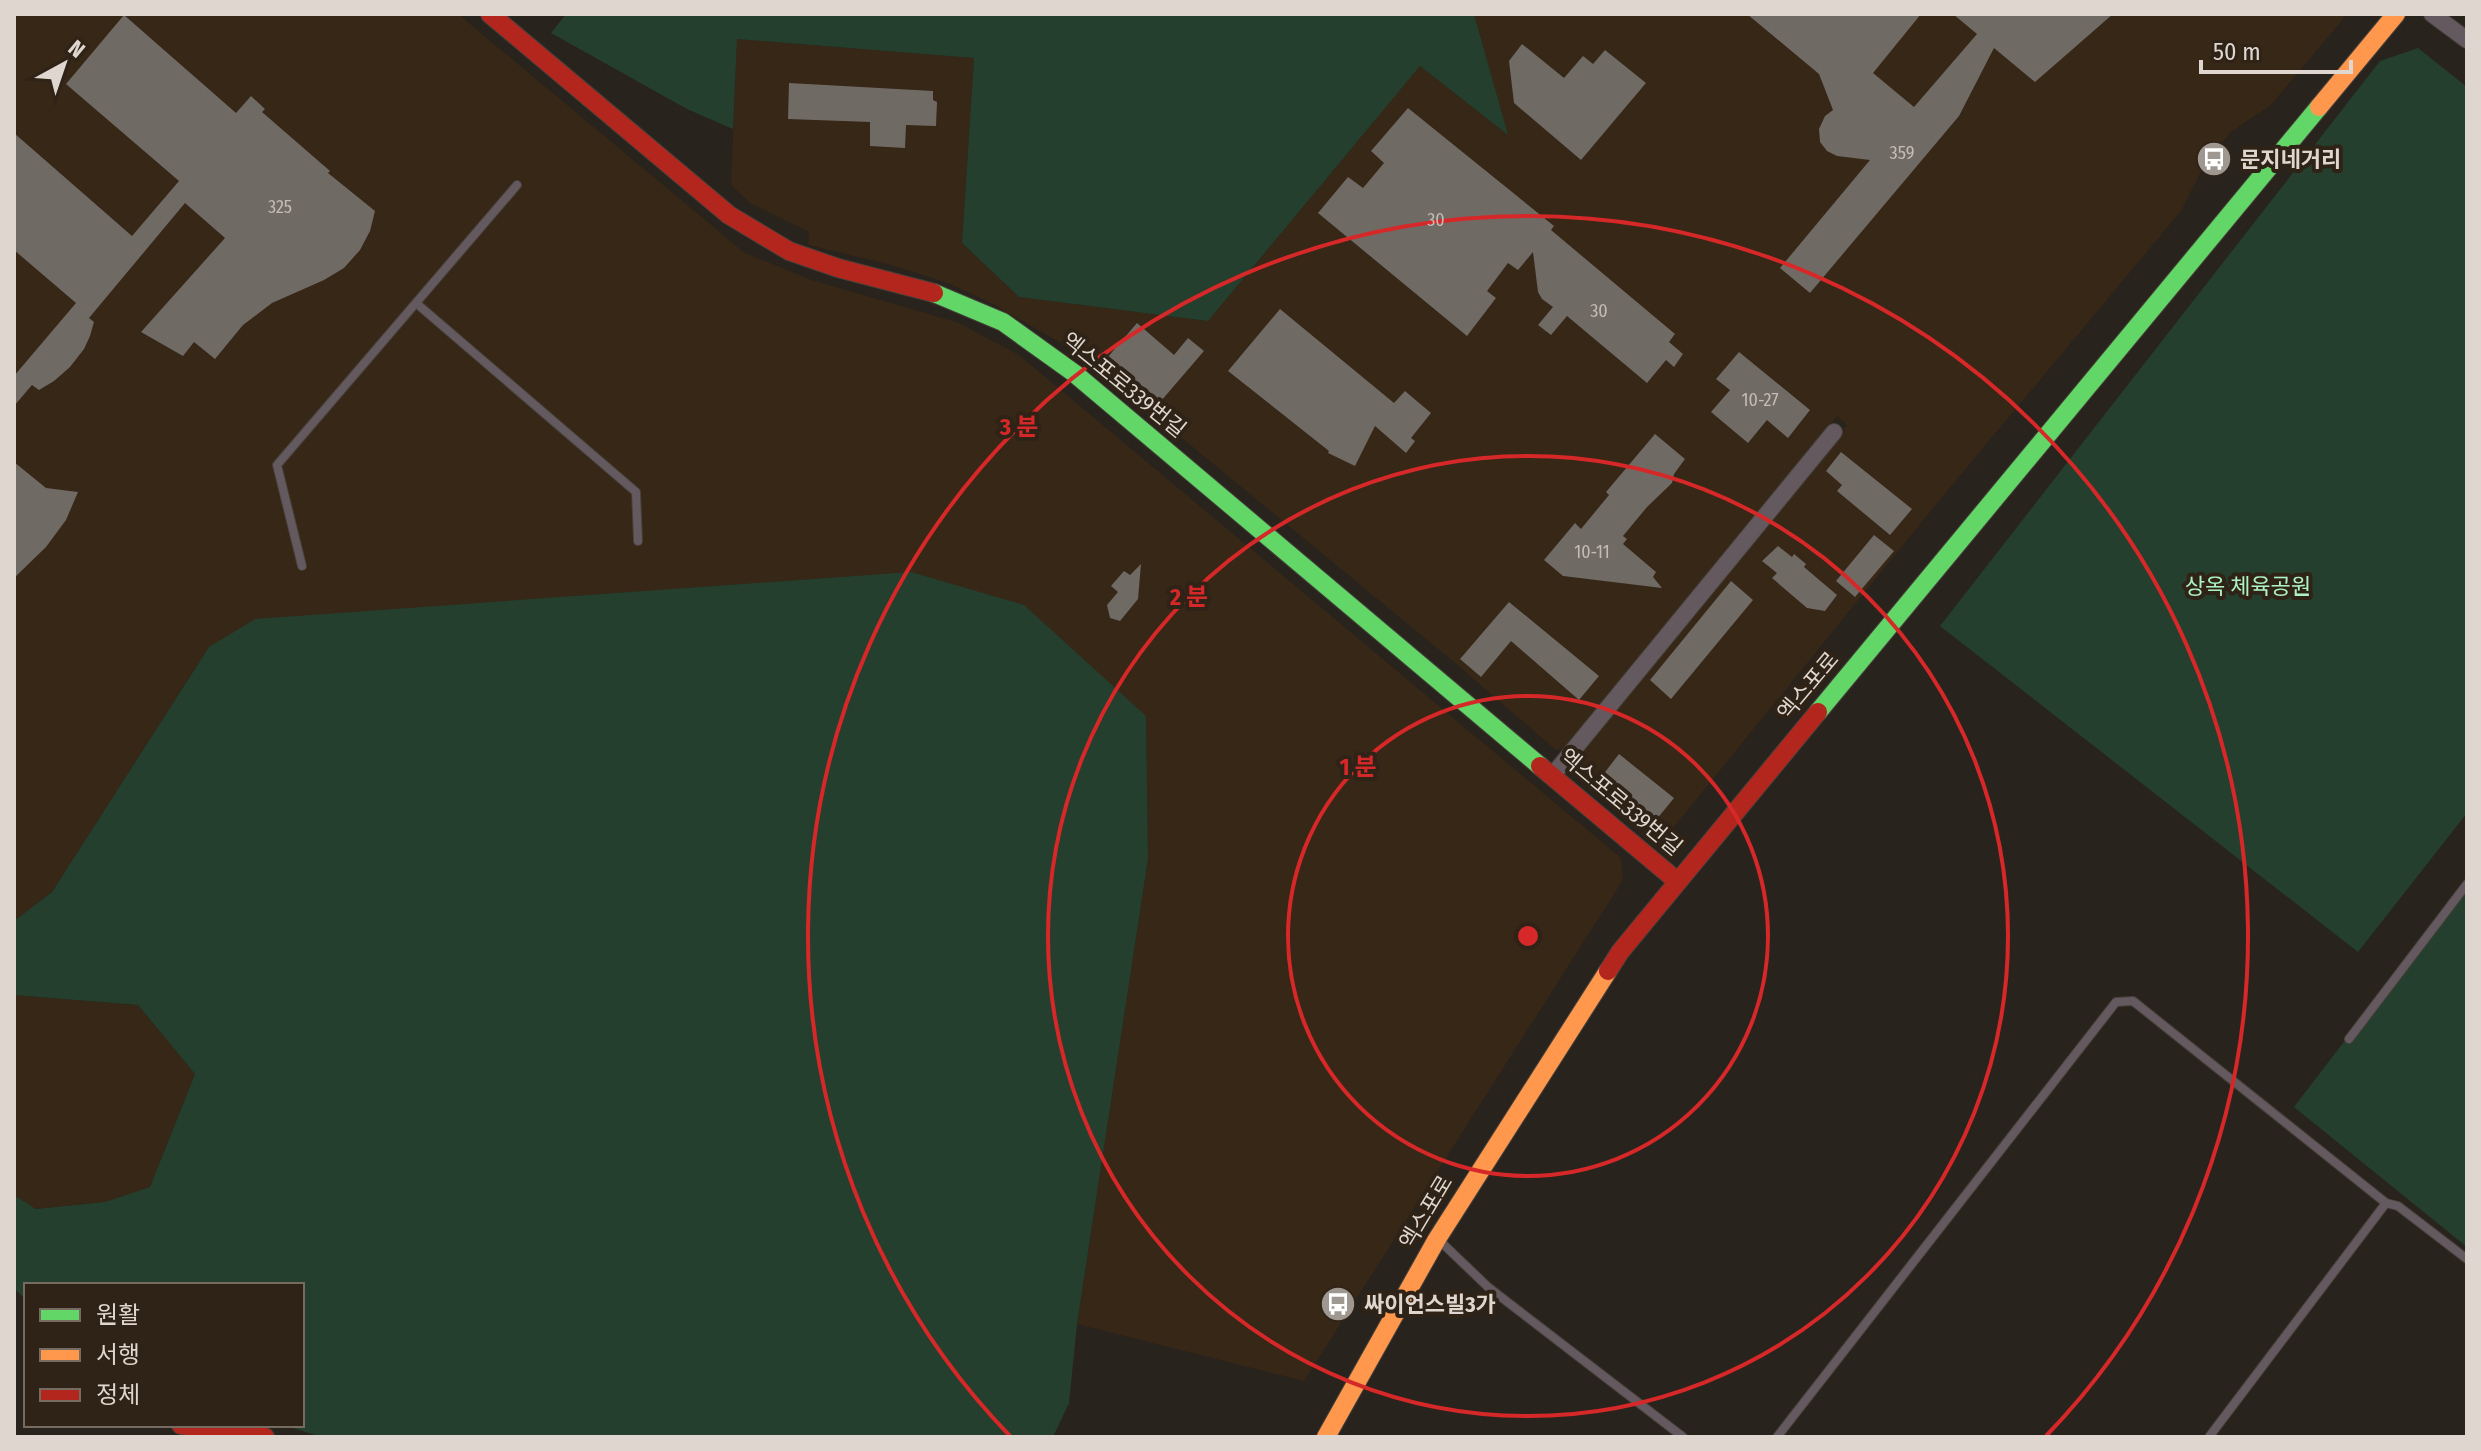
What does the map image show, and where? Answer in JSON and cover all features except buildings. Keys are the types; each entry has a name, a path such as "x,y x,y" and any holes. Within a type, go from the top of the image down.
{"main road":[{"name":"엑스포로339번길","path":"490,14 729,215 789,251 838,268 924,289 1003,322 1074,373 1677,881"},
{"name":"엑스포로","path":"1326,1437 1437,1239 1620,952 2396,14"},
{"path":"190,1427 244,1431 265,1437"}],"street":[{"path":"2432,14 2467,40"},
{"path":"1552,776 1834,432"}],"lane":[{"path":"302,566 277,465 517,185"},
{"path":"416,303 636,492 638,541"},
{"path":"2349,1039 2467,884"},
{"path":"1777,1437 2116,1002 2133,1001 2386,1203 2398,1206 2467,1259"},
{"path":"2209,1437 2386,1203"},
{"path":"1437,1239 1488,1287 1683,1437"}],"shaded area":[{"path":"14,14 458,14 745,253 812,280 959,323 1019,355 1621,858 1623,880 1304,1381 1077,1324 1148,859 1146,716 209,647 52,892 14,921"},
{"path":"1474,14 2343,14 2344,18 2271,105 2231,132 2205,164 2181,211 1938,502 1669,833 1657,836 1577,767 1577,755 1847,425 1837,416 1566,748 1556,750 1080,354 991,303 948,283 888,264 808,245 809,232 750,203 731,185 737,39 974,58 962,243 1019,297 1208,321 1420,66 1507,134"},
{"path":"14,995 138,1005 195,1074 150,1187 105,1202 36,1209 14,1195"}],"green space":[{"path":"566,14 1474,14 1508,135 1420,66 1208,321 1019,297 962,243 974,58 737,39 733,129 687,109 551,33"},
{"name":"상옥 체육공원","path":"2418,48 2467,87 2467,813 2358,952 1940,626 2380,61"},
{"path":"911,572 1024,605 1146,716 1148,859 1077,1324 1069,1403 1053,1437 321,1437 290,1427 304,1427 304,1283 24,1283 24,1298 14,1288 14,1195 36,1209 105,1202 150,1187 195,1074 138,1005 14,995 14,921 52,892 209,647 255,619"},
{"path":"2467,881 2467,1247 2294,1107"}],"traffic: fast":[{"path":"1818,712 2319,107"},
{"path":"934,293 1003,322 1074,373 1540,766"}],"traffic: slow":[{"path":"2319,107 2396,14"},
{"path":"1326,1437 1437,1239 1608,971"}],"traffic: jam":[{"path":"490,14 729,215 789,251 838,268 934,293"},
{"path":"1608,971 1620,952 1818,712"},
{"path":"1540,766 1677,881"},
{"path":"195,1427 265,1437"}],"place":[{"name":"문지네거리","path":"2214,159"},
{"name":"싸이언스빌3가","path":"1338,1304"}]}
